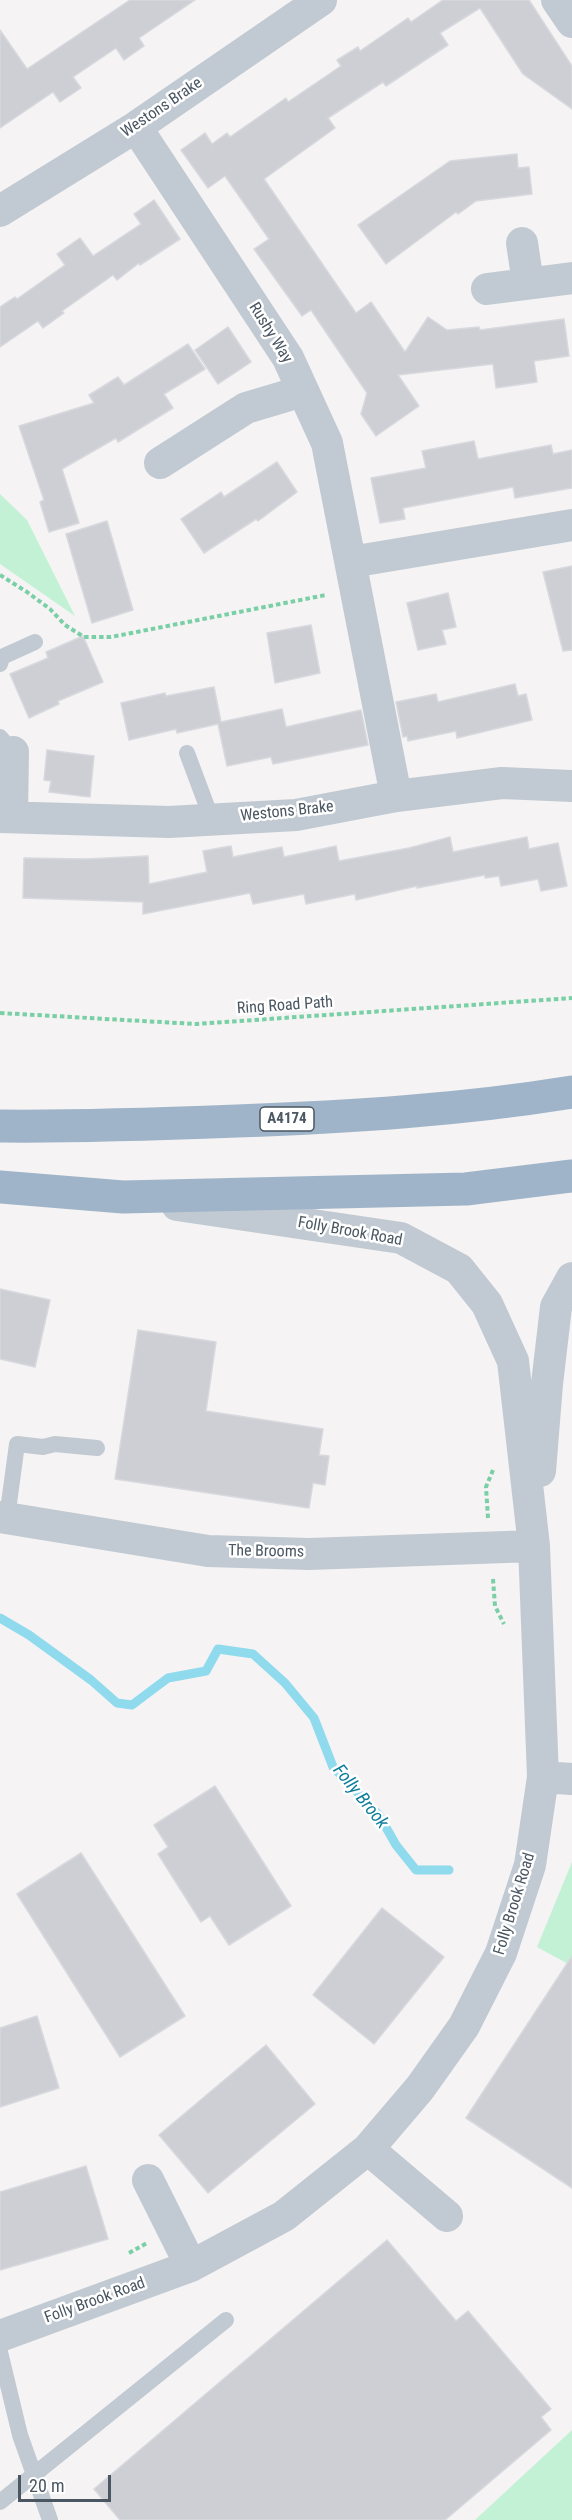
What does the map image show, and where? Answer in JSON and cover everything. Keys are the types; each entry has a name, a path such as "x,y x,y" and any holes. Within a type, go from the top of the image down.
{"highway":[{"name":"A4174","path":"0,1126 87,1127 334,1117 526,1100 572,1092"},
{"path":"0,1187 123,1197 466,1190 572,1176"}],"street":[{"name":"Westons Brake","path":"0,211 136,127 321,0"},
{"path":"557,0 572,22"},
{"name":"Rushy Way","path":"136,127 288,358 327,443 396,796"},
{"path":"522,243 528,283"},
{"path":"487,289 572,278"},
{"path":"160,463 246,408 303,391"},
{"path":"354,576 572,525"},
{"path":"6,745 6,817"},
{"name":"Westons Brake","path":"6,817 169,822 212,820 296,815 396,796 502,783 572,786"},
{"name":"Folly Brook Road","path":"0,2336 191,2266 284,2216 368,2149 420,2088 464,2026 501,1953 558,1778 513,1361 487,1304 459,1269 401,1238 123,1197"},
{"name":"Folly Brook Road","path":"534,1546 547,1384 556,1307 572,1278"},
{"name":"The Brooms","path":"3,1518 208,1551 309,1554 534,1546"},
{"path":"368,2149 447,2216"},
{"path":"148,2180 191,2266"}],"lane":[{"path":"0,664 2,657 35,642"},
{"path":"187,753 212,820"},
{"path":"3,1518 17,1444 43,1447 55,1444 97,1448"},
{"path":"0,2502 226,2320"},
{"path":"0,2352 20,2435 50,2520"}],"path":[{"path":"0,575 27,592 50,609 65,625 84,637 111,638 354,576"},
{"name":"Ring Road Path","path":"0,1013 196,1024 572,998"},
{"path":"494,1459 494,1469 486,1487 489,1548 495,1606 507,1631"},
{"path":"121,2257 172,2229"}],"green space":[{"path":"0,494 27,520 75,616 0,564"},
{"path":"572,1862 572,1966 537,1947"},
{"path":"572,2430 572,2520 475,2520"}],"building":[{"path":"130,0 195,0 139,38 144,46 124,60 116,48 73,77 81,88 60,102 53,92 0,128 0,30 27,69"},
{"path":"443,0 529,0 572,66 572,109 523,74 480,8 440,33 448,45 386,86 383,82 328,118 335,128 264,179 356,313 371,302 405,352 428,317 447,330 479,327 480,330 564,319 569,356 534,361 537,382 496,388 493,364 398,375 419,406 376,436 361,414 367,393 311,310 302,316 254,249 269,239 225,176 208,188 181,150 205,133 212,144 227,133 230,137 286,98 288,102 341,66 337,60 358,47 360,51 408,18 411,22"},
{"path":"517,154 518,168 529,167 532,194 476,201 458,214 456,212 386,264 358,225 450,161"},
{"path":"154,200 180,239 140,265 139,263 117,280 113,275 62,311 64,313 43,328 38,321 0,347 0,307 15,297 17,299 65,265 57,254 80,238 93,256 141,224 134,214"},
{"path":"228,327 251,362 218,384 195,350"},
{"path":"188,344 205,369 164,394 173,408 118,442 116,438 62,469 79,523 49,532 40,502 44,500 19,426 94,403 89,395 118,377 124,385"},
{"path":"474,441 478,459 551,445 553,454 572,450 572,488 515,498 513,487 403,508 405,519 380,523 371,478 426,468 422,451"},
{"path":"277,462 297,492 258,521 256,519 204,553 181,519 221,492 224,497"},
{"path":"107,521 133,610 92,623 66,534"},
{"path":"572,566 572,650 563,651 543,572"},
{"path":"448,593 456,627 442,630 446,644 418,650 407,603"},
{"path":"311,625 320,673 275,683 267,633"},
{"path":"83,636 103,682 58,701 59,704 29,718 10,674 48,658 46,652"},
{"path":"515,684 518,696 526,694 532,720 457,738 456,731 408,741 407,736 403,737 396,702 436,694 438,702"},
{"path":"214,687 221,722 282,709 286,727 361,710 368,745 273,764 271,757 227,766 218,724 177,733 176,729 129,740 121,703 165,693 166,696"},
{"path":"47,750 94,756 90,797 49,792 51,781 44,780"},
{"path":"450,837 453,852 527,837 529,849 558,843 567,886 541,891 538,879 501,886 499,876 485,878 485,875 417,888 417,886 356,900 355,894 306,904 304,894 253,904 250,893 143,914 143,902 23,898 24,858 86,859 148,856 149,884 207,872 203,851 231,846 233,857 282,847 284,857 336,846 339,861 409,848"},
{"path":"0,1289 50,1300 35,1367 0,1359"},
{"path":"138,1330 216,1342 206,1411 323,1429 319,1455 329,1456 325,1485 313,1483 309,1508 115,1479"},
{"path":"215,1786 291,1906 229,1945 210,1916 201,1922 158,1854 168,1847 154,1825"},
{"path":"81,1853 185,2016 120,2057 17,1894"},
{"path":"382,1908 444,1957 374,2044 313,1995"},
{"path":"572,1956 572,2188 466,2118"},
{"path":"37,2016 59,2088 0,2107 0,2028"},
{"path":"266,2045 315,2104 208,2193 159,2135"},
{"path":"86,2166 108,2239 0,2270 0,2192"},
{"path":"387,2240 456,2321 468,2311 551,2409 541,2417 551,2430 445,2520 120,2520 94,2489"}],"waterway":[{"name":"Folly Brook","path":"0,1618 29,1635 91,1680 117,1703 132,1705 168,1678 206,1671 218,1649 253,1654 285,1683 314,1718 333,1767 379,1815 396,1845 416,1870 449,1870"}]}
